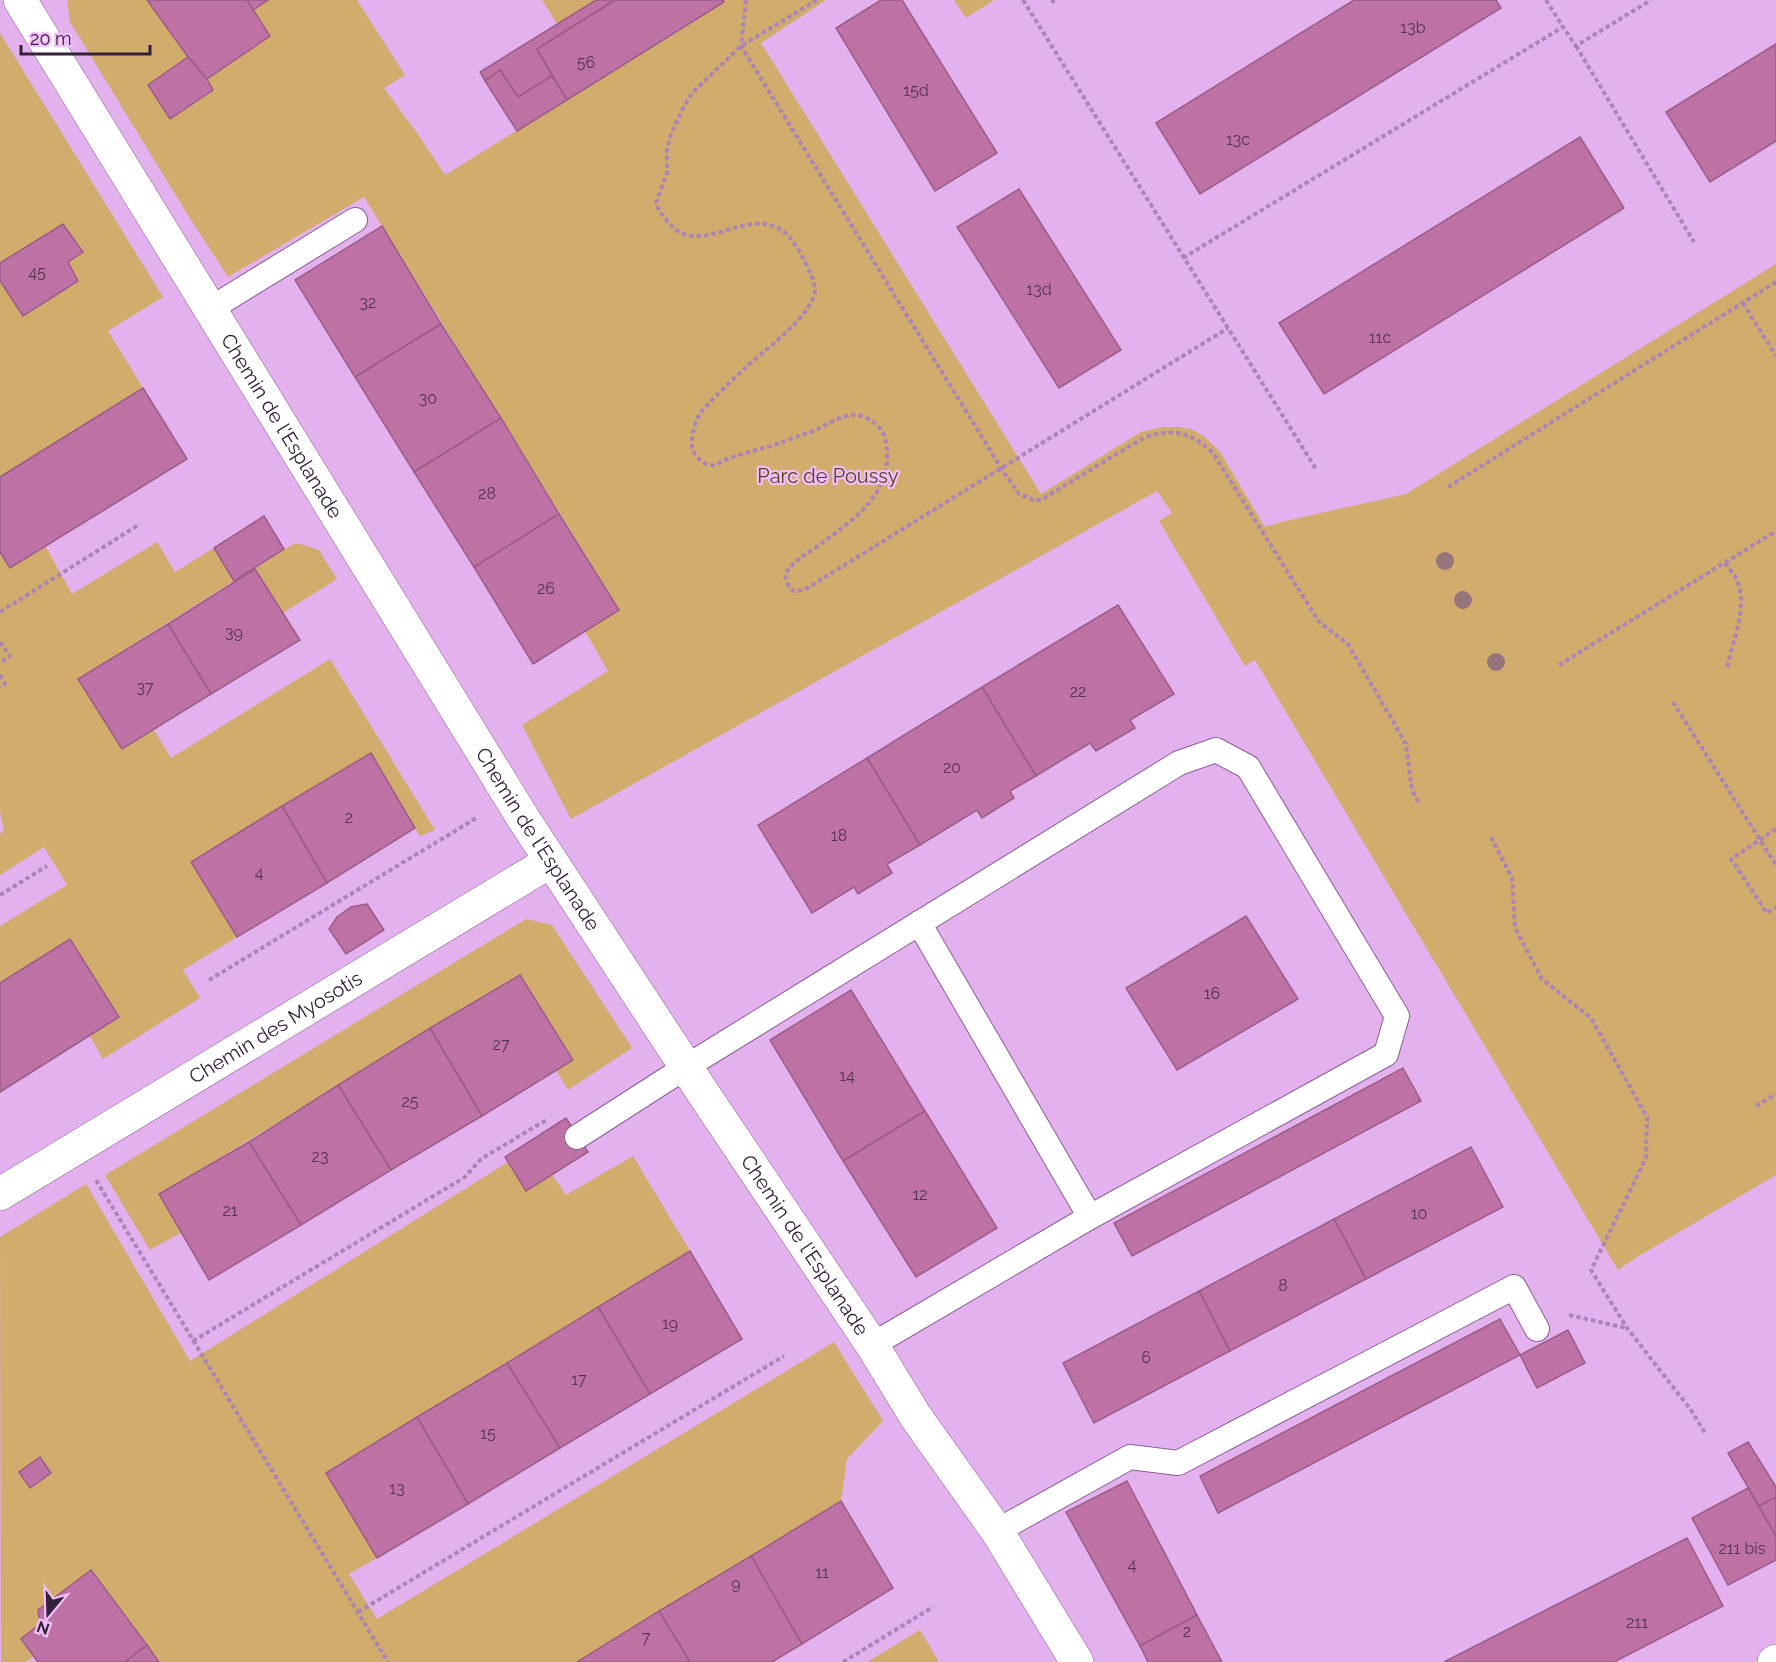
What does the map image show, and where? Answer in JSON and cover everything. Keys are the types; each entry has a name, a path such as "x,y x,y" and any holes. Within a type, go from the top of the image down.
{"street":[{"name":"Chemin de l'Esplanade","path":"20,0 517,808 686,1067 872,1345 916,1417 997,1531 1077,1662"},
{"name":"Chemin des Myosotis","path":"0,1194 551,861"}],"lane":[{"path":"210,309 355,220"},
{"path":"577,1137 686,1067 1179,763 1216,750 1248,767 1398,1016 1386,1054 1090,1217 872,1345"},
{"path":"919,923 1090,1217"},
{"path":"997,1531 1130,1457 1178,1463 1514,1287 1537,1329"}],"path":[{"path":"746,0 741,45 1019,494 1036,501 1044,498 1144,437 1160,432 1192,436 1201,442 1213,453 1319,622 1348,644 1406,744 1412,790 1420,806"},
{"path":"817,0 741,45 693,92 670,134 667,173 656,203 657,208 676,232 685,236 697,237 757,223 767,223 777,227 794,241 815,288 806,311 795,324 744,369 701,412 695,424 691,446 700,461 715,465 725,459 772,446 853,414 866,417 877,424 884,434 887,446 887,465 883,483 876,496 843,527 791,565 785,575 788,585 794,591 804,590 1228,328"},
{"path":"1023,0 1316,469"},
{"path":"1546,0 1694,242"},
{"path":"1576,46 1652,0"},
{"path":"1184,258 1563,27"},
{"path":"1448,487 1776,282"},
{"path":"1743,303 1776,356"},
{"path":"0,612 140,524"},
{"path":"1559,665 1776,531"},
{"path":"1725,562 1735,577 1741,593 1740,615 1727,668"},
{"path":"0,642 10,656 0,663"},
{"path":"0,675 5,684 0,686"},
{"path":"1673,702 1776,865"},
{"path":"209,980 483,814"},
{"path":"1776,830 1731,859 1767,913 1776,907"},
{"path":"1491,837 1512,878 1515,928 1542,979 1591,1018 1647,1117 1646,1158 1591,1270 1627,1328 1691,1410 1705,1433"},
{"path":"0,895 47,866"},
{"path":"1756,1106 1776,1094"},
{"path":"194,1341 465,1177 481,1159 551,1117"},
{"path":"91,1171 388,1662"},
{"path":"1537,1329 1567,1314 1627,1328"},
{"path":"358,1612 783,1356"},
{"path":"843,1662 933,1607"}],"green space":[{"name":"Parc de Poussy","path":"67,0 357,0 405,75 384,88 445,175 724,2 723,0 826,0 761,43 1041,494 1141,432 1163,427 1179,427 1191,429 1205,437 1220,452 1265,527 1406,494 1776,264 1776,1175 1618,1270 1255,660 1245,666 1159,521 1172,513 1157,491 571,819 522,725 608,671 585,631 619,609 364,197 228,277 70,22"},
{"path":"542,0 602,0 557,24"},
{"path":"954,0 994,0 966,18"},
{"path":"0,33 163,297 108,331 143,388 0,477"},
{"path":"157,542 175,572 214,548 234,581 78,679 122,749 154,730 171,758 330,659 435,830 420,836 371,753 191,861 237,937 183,970 200,998 103,1059 90,1036 119,1017 70,940 0,983 0,926 67,885 44,847 0,875 0,834 4,831 0,812 0,552 10,568 46,547 72,594"},
{"path":"297,543 319,550 337,579 283,613 255,569"},
{"path":"526,919 552,925 632,1048 568,1090 556,1070 573,1060 519,975 159,1194 182,1232 150,1250 105,1175"},
{"path":"633,1156 690,1251 326,1473 377,1558 349,1574 377,1619 834,1342 883,1421 847,1459 841,1501 577,1662 159,1662 91,1570 38,1610 40,1624 21,1639 34,1656 26,1662 1,1662 0,1237 86,1184 190,1361 508,1162 526,1191 552,1175 566,1195"},
{"path":"920,1630 939,1662 867,1662"}],"building":[{"path":"147,0 247,0 270,36 207,79 188,57"},
{"path":"247,0 268,0 253,10"},
{"path":"596,0 615,0 537,49 552,76 518,97 500,70 485,81 480,72"},
{"path":"615,0 723,0 724,2 567,100 537,49"},
{"path":"881,0 902,0 997,153 935,191 836,28"},
{"path":"1354,0 1496,0 1501,8 1200,194 1156,123"},
{"path":"1776,44 1776,141 1710,182 1666,112"},
{"path":"188,57 207,79 213,90 170,119 148,85"},
{"path":"500,70 518,97 552,76 567,100 517,131 485,81"},
{"path":"1580,137 1624,208 1324,394 1279,323"},
{"path":"1019,189 1121,350 1059,388 957,227"},
{"path":"63,224 83,252 68,262 78,281 23,316 0,281 0,263"},
{"path":"382,226 441,324 355,377 295,280"},
{"path":"441,324 501,418 414,472 355,377"},
{"path":"143,388 187,459 10,568 0,552 0,477"},
{"path":"501,418 559,514 474,567 414,472"},
{"path":"559,514 619,610 533,664 474,567"},
{"path":"264,516 284,549 234,581 214,548"},
{"path":"255,569 300,640 211,694 168,624"},
{"path":"1118,605 1174,694 1130,720 1135,728 1096,751 1090,743 1036,776 982,687"},
{"path":"168,624 211,694 122,749 78,679"},
{"path":"982,687 1036,776 1010,791 1014,798 982,818 977,810 920,845 867,758"},
{"path":"371,753 415,828 327,883 282,806"},
{"path":"867,758 920,845 887,864 892,873 858,894 854,887 812,913 758,825"},
{"path":"282,806 327,883 237,937 191,862"},
{"path":"367,904 384,930 346,954 329,929 337,917 351,907"},
{"path":"1246,916 1298,999 1177,1070 1126,988"},
{"path":"70,939 119,1017 0,1092 0,983"},
{"path":"520,975 573,1060 482,1116 430,1028"},
{"path":"851,990 925,1111 843,1161 770,1040"},
{"path":"430,1028 482,1116 391,1170 338,1085"},
{"path":"1403,1068 1421,1101 1132,1256 1114,1223"},
{"path":"338,1085 391,1170 301,1225 249,1142"},
{"path":"925,1111 997,1228 916,1277 843,1161"},
{"path":"566,1118 588,1152 526,1191 505,1157"},
{"path":"249,1142 301,1225 209,1280 159,1194"},
{"path":"1471,1147 1503,1207 1366,1279 1334,1219"},
{"path":"1334,1219 1366,1279 1230,1351 1199,1291"},
{"path":"690,1251 742,1339 650,1394 598,1307"},
{"path":"1199,1291 1230,1351 1094,1423 1063,1363"},
{"path":"598,1307 650,1394 560,1448 507,1363"},
{"path":"1500,1319 1520,1355 1218,1513 1200,1476"},
{"path":"1568,1330 1585,1363 1537,1388 1520,1355"},
{"path":"507,1363 560,1448 468,1504 417,1417"},
{"path":"417,1417 468,1504 377,1558 326,1473"},
{"path":"1748,1442 1776,1487 1776,1497 1759,1506 1728,1453"},
{"path":"40,1457 51,1473 30,1488 19,1472"},
{"path":"1127,1481 1197,1615 1140,1646 1066,1512"},
{"path":"1748,1488 1776,1536 1776,1560 1728,1585 1692,1518"},
{"path":"1776,1497 1776,1536 1759,1506"},
{"path":"841,1501 893,1588 802,1644 751,1556"},
{"path":"1687,1538 1723,1606 1614,1662 1444,1662"},
{"path":"751,1556 802,1644 772,1662 690,1662 659,1611"},
{"path":"91,1570 147,1645 125,1662 38,1662 21,1639 40,1624 38,1610"},
{"path":"659,1611 690,1662 577,1662"},
{"path":"1197,1615 1222,1662 1148,1662 1140,1646"},
{"path":"147,1645 159,1662 125,1662"}]}
